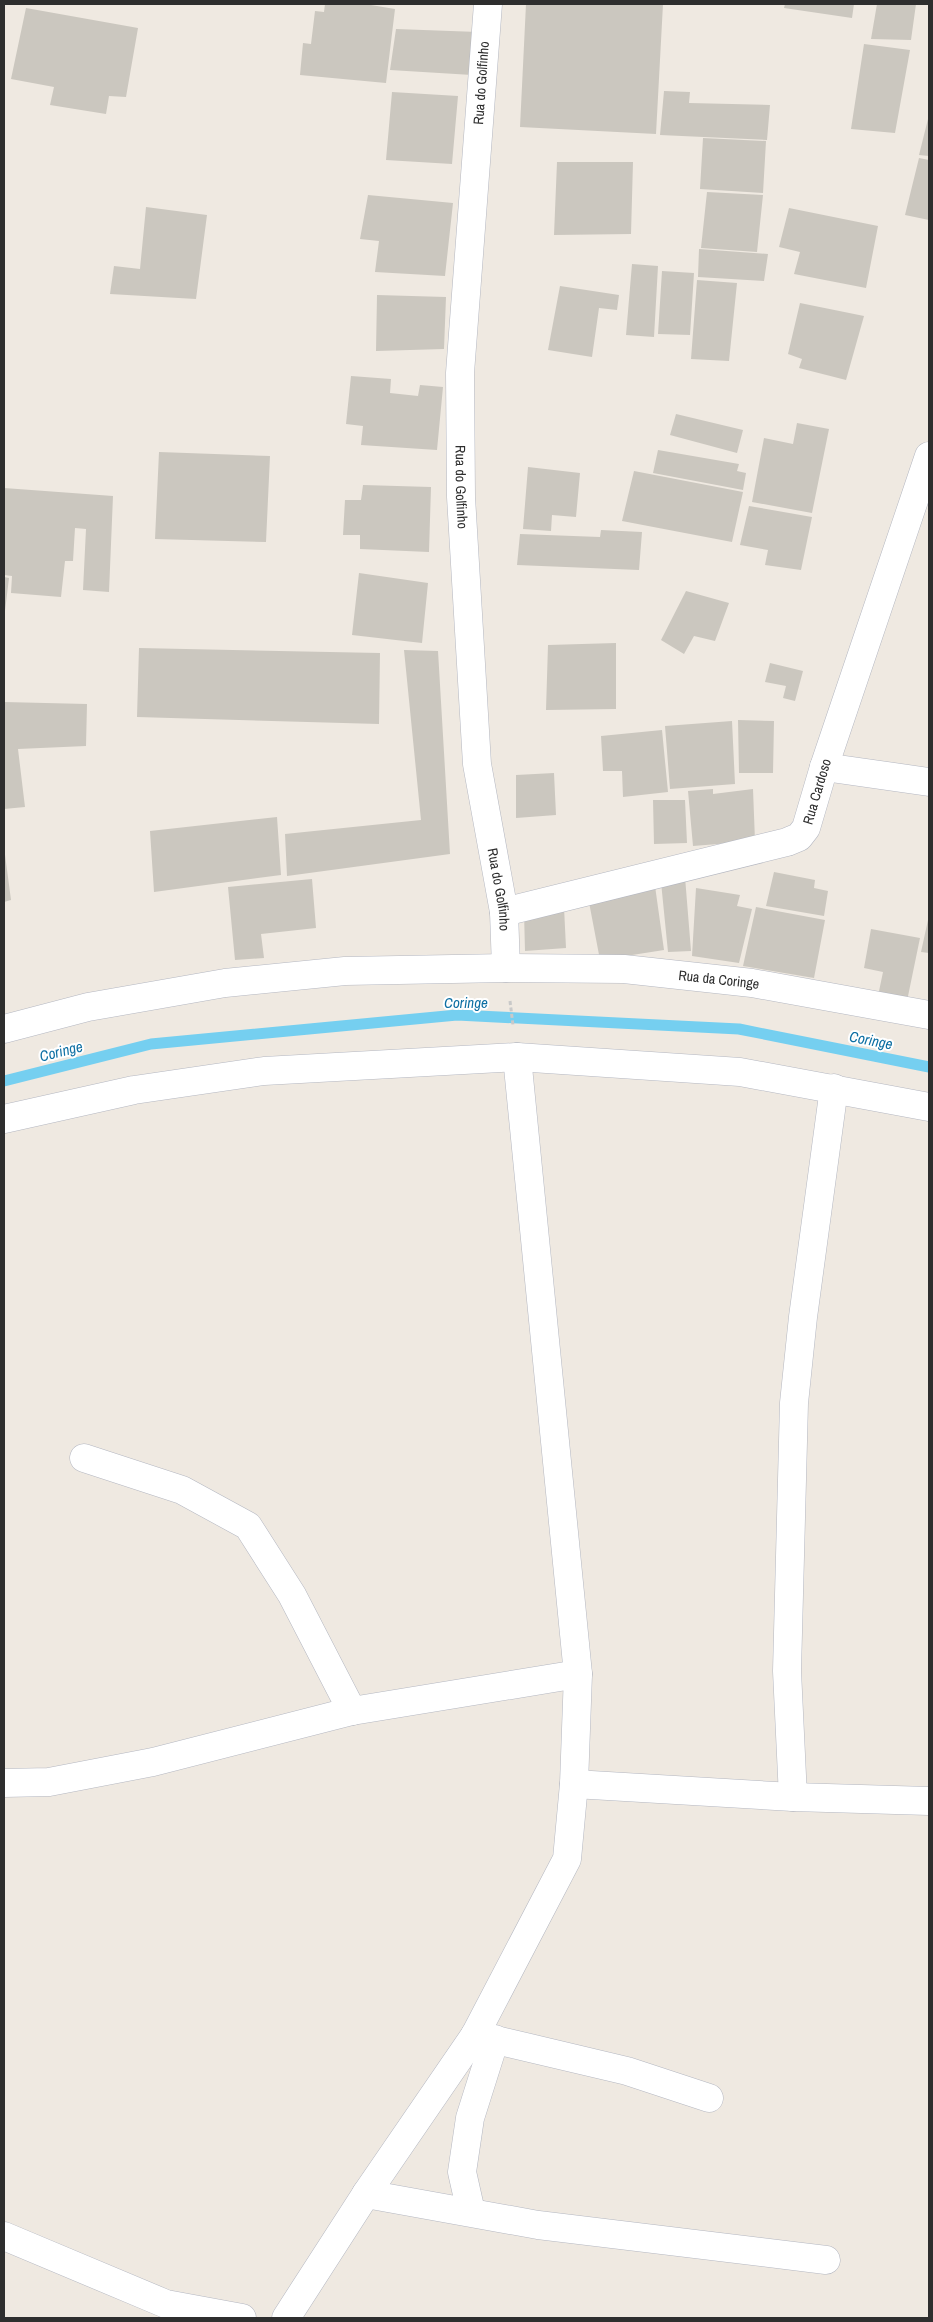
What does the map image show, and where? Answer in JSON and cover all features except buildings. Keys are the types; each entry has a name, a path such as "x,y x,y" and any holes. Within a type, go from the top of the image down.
{"street":[{"name":"Rua do Golfinho","path":"488,4 460,373 460,497 477,764 504,912 506,968"},
{"name":"Rua Cardoso","path":"504,912 787,842 799,837 806,828 824,767 929,456"},
{"path":"824,767 929,782"},
{"name":"Rua da Coringe","path":"4,1029 88,1007 225,983 345,971 506,968 634,970 752,983 929,1015"},
{"path":"286,2318 366,2194 485,2037 567,1859 574,1784 578,1674 517,1056"},
{"path":"4,1119 134,1090 264,1071 517,1056 740,1072 929,1107"},
{"path":"793,1797 787,1671 794,1403 803,1317 834,1088"},
{"path":"84,1458 182,1490 248,1526 292,1595 352,1711"},
{"path":"4,1783 49,1782 153,1762 352,1711 578,1674"},
{"path":"574,1784 793,1797 929,1801"},
{"path":"485,2037 627,2071 709,2098"},
{"path":"471,2212 462,2172 485,2037"},
{"path":"366,2194 538,2225 826,2260"},
{"path":"4,2236 166,2304 242,2318"}],"path":[{"path":"506,968 517,1056"}],"waterway":[{"name":"Coringe","path":"4,1081 151,1044 457,1015 739,1029 929,1067"}]}
